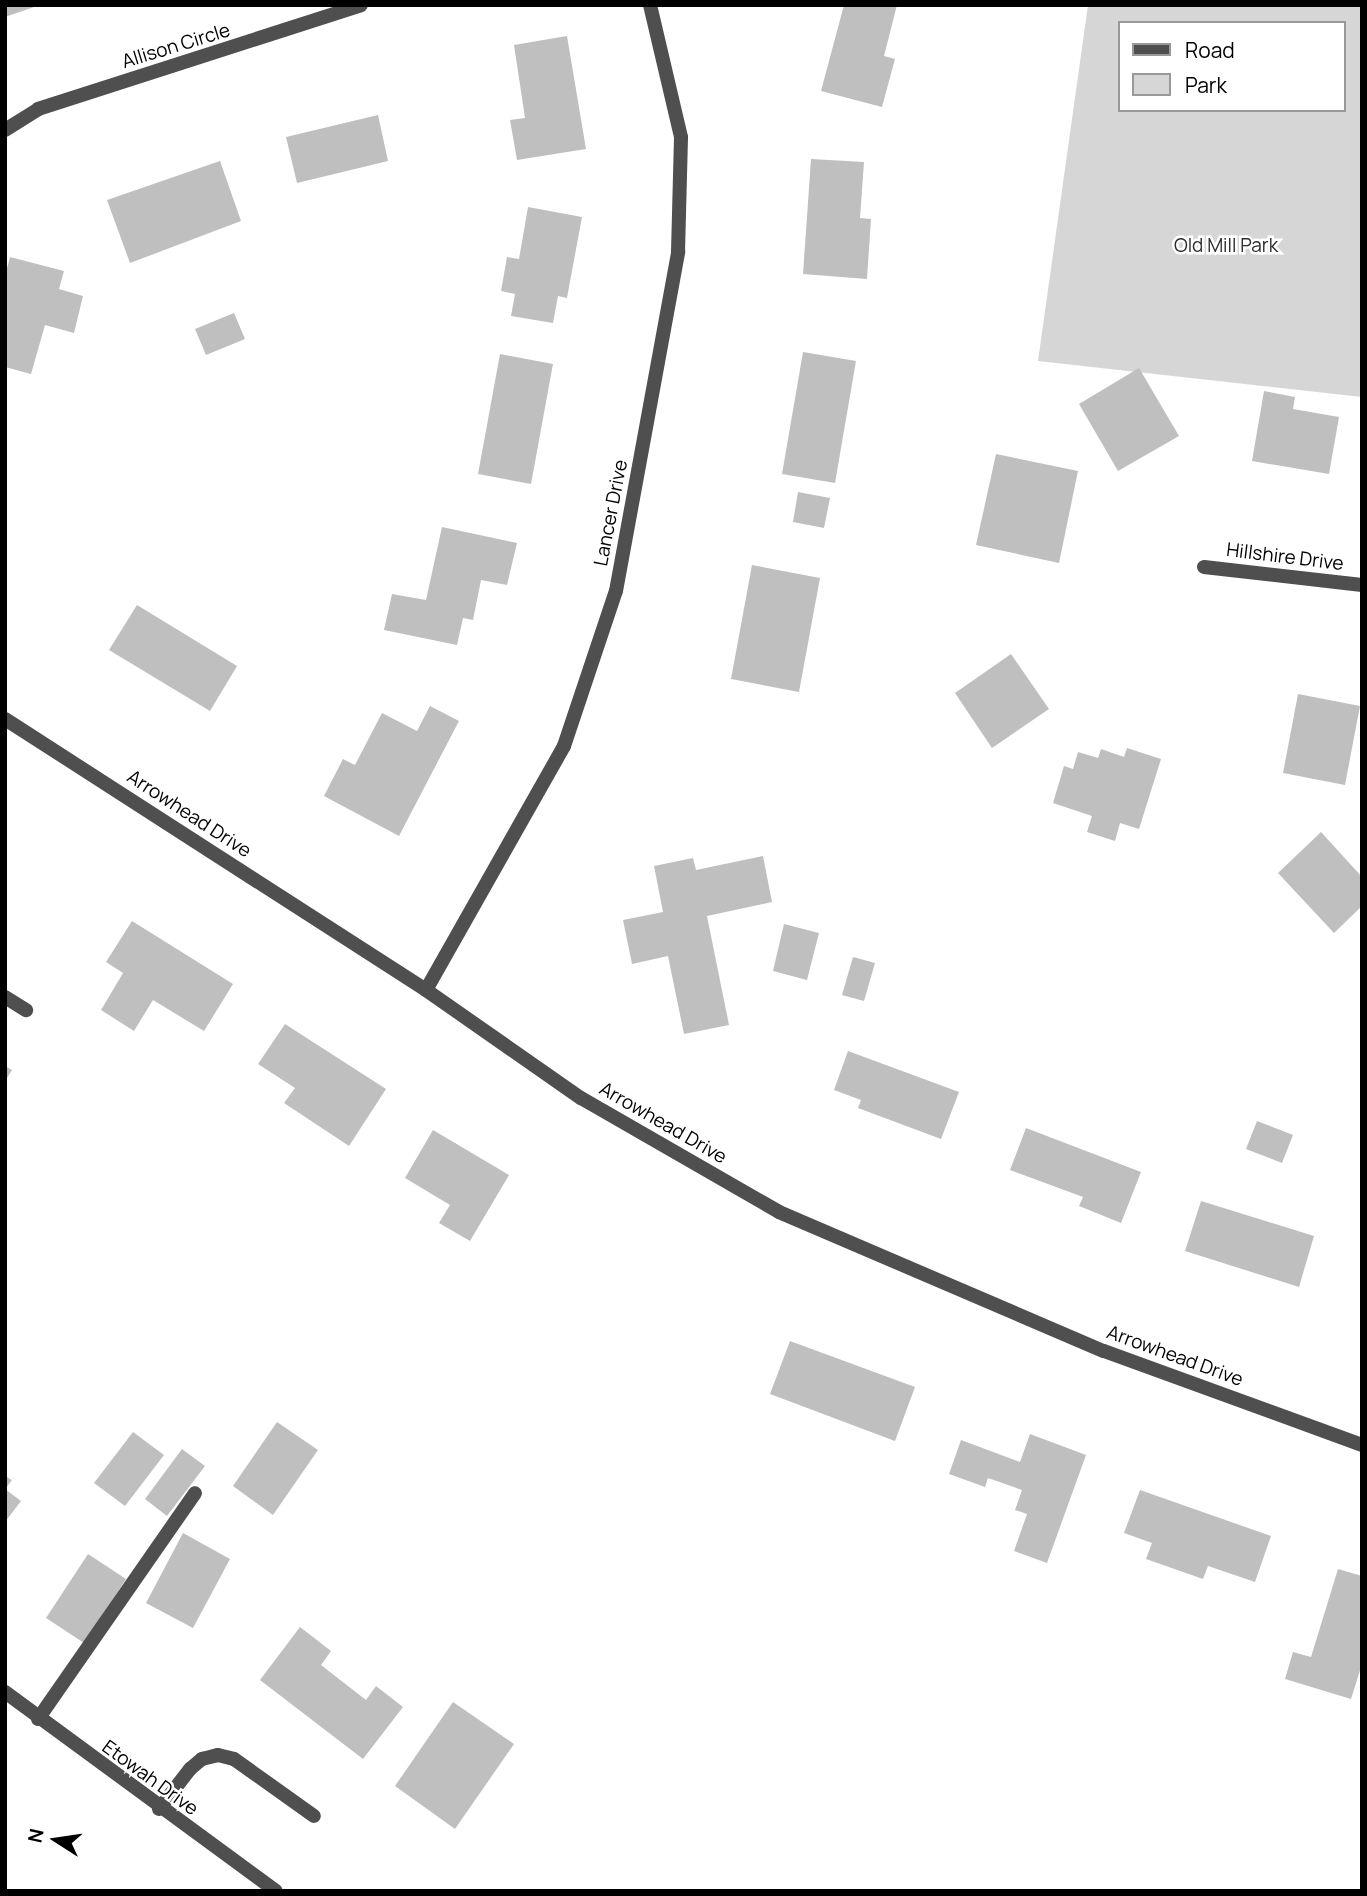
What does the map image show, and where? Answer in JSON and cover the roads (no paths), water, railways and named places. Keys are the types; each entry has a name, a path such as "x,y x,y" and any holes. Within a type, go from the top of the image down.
{"street":[{"name":"Allison Circle","path":"5,130 38,108 361,5"},
{"name":"Lancer Drive","path":"426,990 564,746 615,591 678,252 681,137 650,5"},
{"name":"Hillshire Drive","path":"1204,567 1362,585"},
{"name":"Arrowhead Drive","path":"5,719 426,990 581,1098 779,1212 1104,1351 1362,1445"},
{"path":"5,997 26,1010"},
{"path":"38,1719 195,1493"},
{"name":"Etowah Drive","path":"5,1692 159,1809 276,1891"},
{"path":"159,1809 190,1769 202,1759 218,1755 234,1759 314,1816"}],"park label":[{"name":"Old Mill Park","path":"1226,246"}]}
